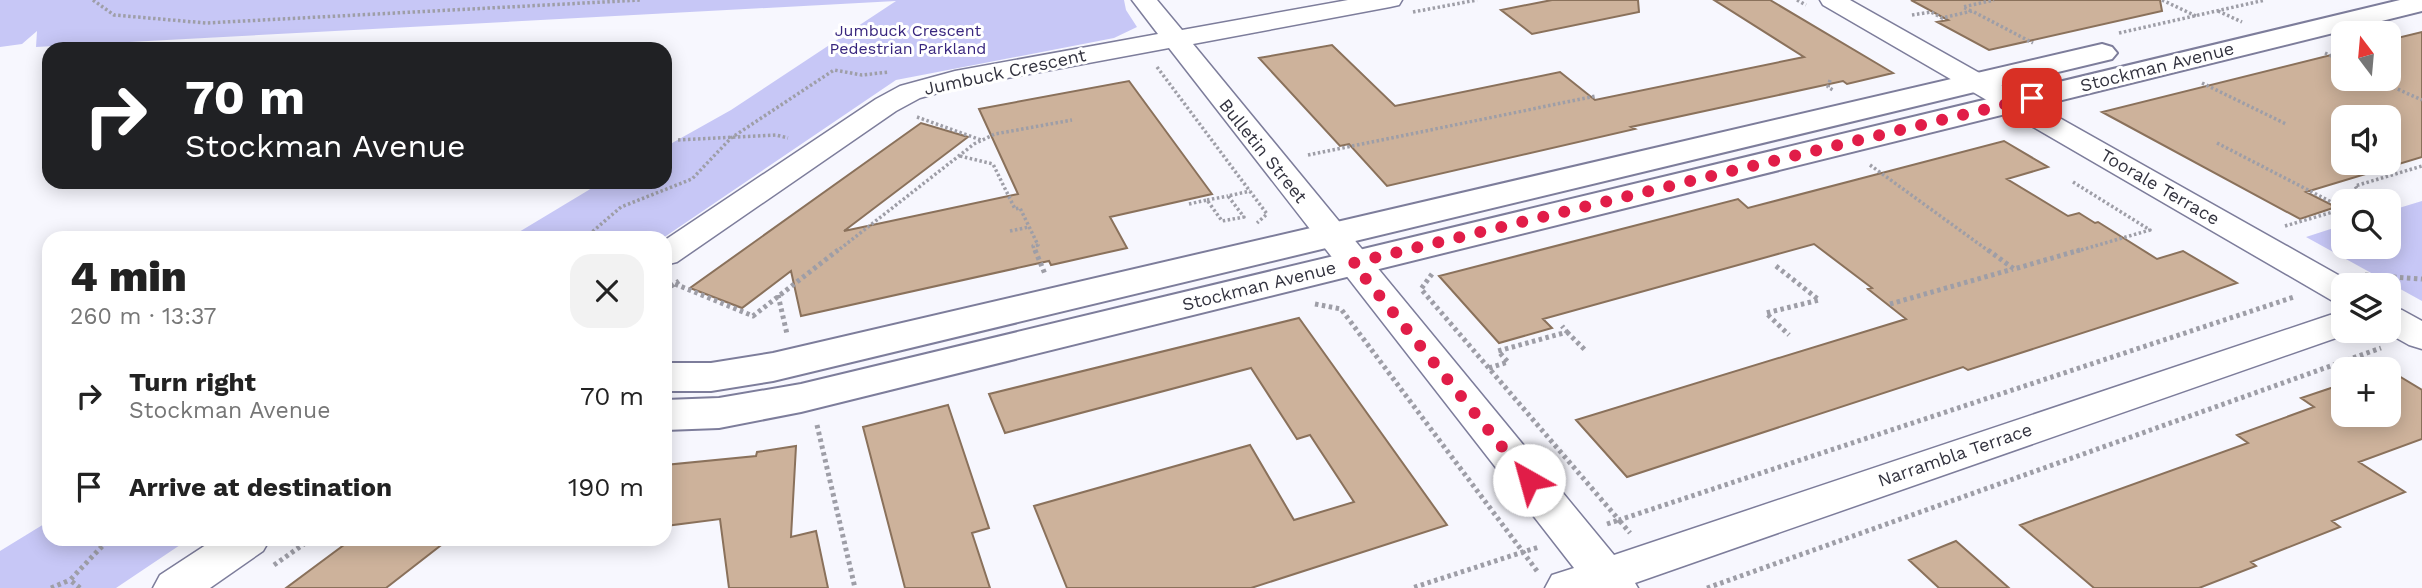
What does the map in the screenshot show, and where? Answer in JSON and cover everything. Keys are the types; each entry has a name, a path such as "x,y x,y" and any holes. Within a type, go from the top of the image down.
{"street":[{"name":"Bulletin Street","path":"1144,0 1163,50 1342,249 1596,584"},
{"name":"Toorale Terrace","path":"1832,0 2331,285"},
{"name":"Stockman Avenue","path":"672,415 719,413 811,396 1342,249 1977,83 2329,0"},
{"name":"Stockman Avenue","path":"672,377 710,377 772,367 1342,249 2012,103 2422,3"},
{"name":"Jumbuck Crescent","path":"672,250 886,105 925,86 1163,50 1397,7"},
{"name":"Narrambla Terrace","path":"1596,584 2331,327"},
{"path":"2401,334 2422,337"},
{"path":"176,588 238,546"}],"path":[{"path":"93,0 114,15 206,23 641,0"},
{"path":"1397,7 1477,0"},
{"path":"1994,0 1963,7 2034,43"},
{"path":"2162,0 2196,16"},
{"path":"2114,34 2264,0"},
{"path":"1908,15 1931,12 1942,18 1972,11"},
{"path":"1163,50 1250,191 1268,214 1251,229"},
{"path":"672,187 692,179 730,138 834,69 862,75 902,68"},
{"path":"2201,83 2286,124"},
{"path":"2401,91 2422,100"},
{"path":"1308,155 1596,96"},
{"path":"921,111 912,116 981,140"},
{"path":"674,284 753,316 957,155 981,140 995,134 1072,120"},
{"path":"678,141 776,135 821,149"},
{"path":"2217,143 2331,203"},
{"path":"1300,145 1317,165"},
{"path":"957,155 993,164 1015,209 1020,208 1038,245 1033,246 1048,282"},
{"path":"1860,159 2014,268"},
{"path":"2357,189 2355,186 2422,166"},
{"path":"1890,304 2150,230 2073,182"},
{"path":"593,231 621,207 667,189"},
{"path":"1189,204 1250,191"},
{"path":"1207,200 1222,221 1244,216 1228,195"},
{"path":"2278,229 2331,213"},
{"path":"1010,231 1029,227"},
{"path":"1439,264 1421,289 1619,520 2300,295 2287,288"},
{"path":"1776,266 1819,300 1766,313 1789,335"},
{"path":"674,284 685,276"},
{"path":"778,295 790,343"},
{"path":"1306,302 1341,309 1523,552 1412,588"},
{"path":"1562,326 1586,351"},
{"path":"1489,368 1508,362 1498,351 1567,332"},
{"path":"1707,588 2358,343"},
{"path":"811,396 855,588"},
{"path":"51,588 70,580 102,546"},
{"path":"70,580 80,588"}],"green space":[{"name":"Jumbuck Crescent Pedestrian Parkland","path":"0,0 1124,0 1126,10 1137,27 1114,38 896,80 672,232 521,231 590,189 672,189 672,143 731,110 896,1 129,42 42,42 42,47 36,47 37,31 22,44 0,47"},
{"path":"2422,201 2422,301 2401,289 2401,273 2371,273 2346,259 2401,259 2401,207"},
{"path":"2331,229 2331,251 2306,237"},
{"path":"42,525 42,546 179,546 116,588 0,588 0,551"}],"building":[{"path":"1552,0 1638,0 1639,12 1532,34 1501,10"},
{"path":"1714,0 1770,0 1893,73 1847,84 1843,81 1631,127 1635,129 1387,186 1349,144 1340,146 1259,58 1332,45 1395,106 1560,72 1595,100 1804,57"},
{"path":"1911,0 2160,0 2162,11 1989,50 1937,22 1948,20"},
{"path":"2422,32 2422,157 2401,163 2401,105 2331,105 2331,175 2362,175 2306,192 2331,204 2331,209 2300,219 2102,112 2331,55 2331,91 2401,91 2401,37"},
{"path":"1129,81 1212,194 1110,217 1127,248 1051,265 1049,261 801,316 791,271 742,308 690,288 921,123 968,137 844,231 1018,194 979,109"},
{"path":"2004,141 2048,167 2007,179 2068,216 2079,213 2095,223 2098,222 2157,259 2183,251 2237,283 1968,370 1963,367 1627,477 1576,420 1906,319 1868,289 1872,288 1814,244 1543,319 1552,328 1499,343 1439,276 1738,199 1748,208"},
{"path":"1299,318 1447,525 1251,588 1067,588 1034,506 1250,445 1294,520 1354,502 1310,435 1297,439 1251,368 1005,433 989,394"},
{"path":"2401,377 2422,390 2422,439 2359,462 2405,492 2332,521 2340,527 2251,562 2256,566 2199,588 2094,588 2020,525 2248,443 2237,435 2314,407 2301,398 2331,388 2331,427 2401,427"},
{"path":"948,405 989,528 972,533 990,588 905,588 863,427"},
{"path":"796,446 791,537 816,531 828,588 729,588 720,519 672,525 672,464 756,456 757,452"},
{"path":"1956,541 2009,588 1939,588 1909,560"},
{"path":"343,546 440,546 386,588 286,588"}],"route":[{"path":"1529,480 1353,263 2032,98"}]}
